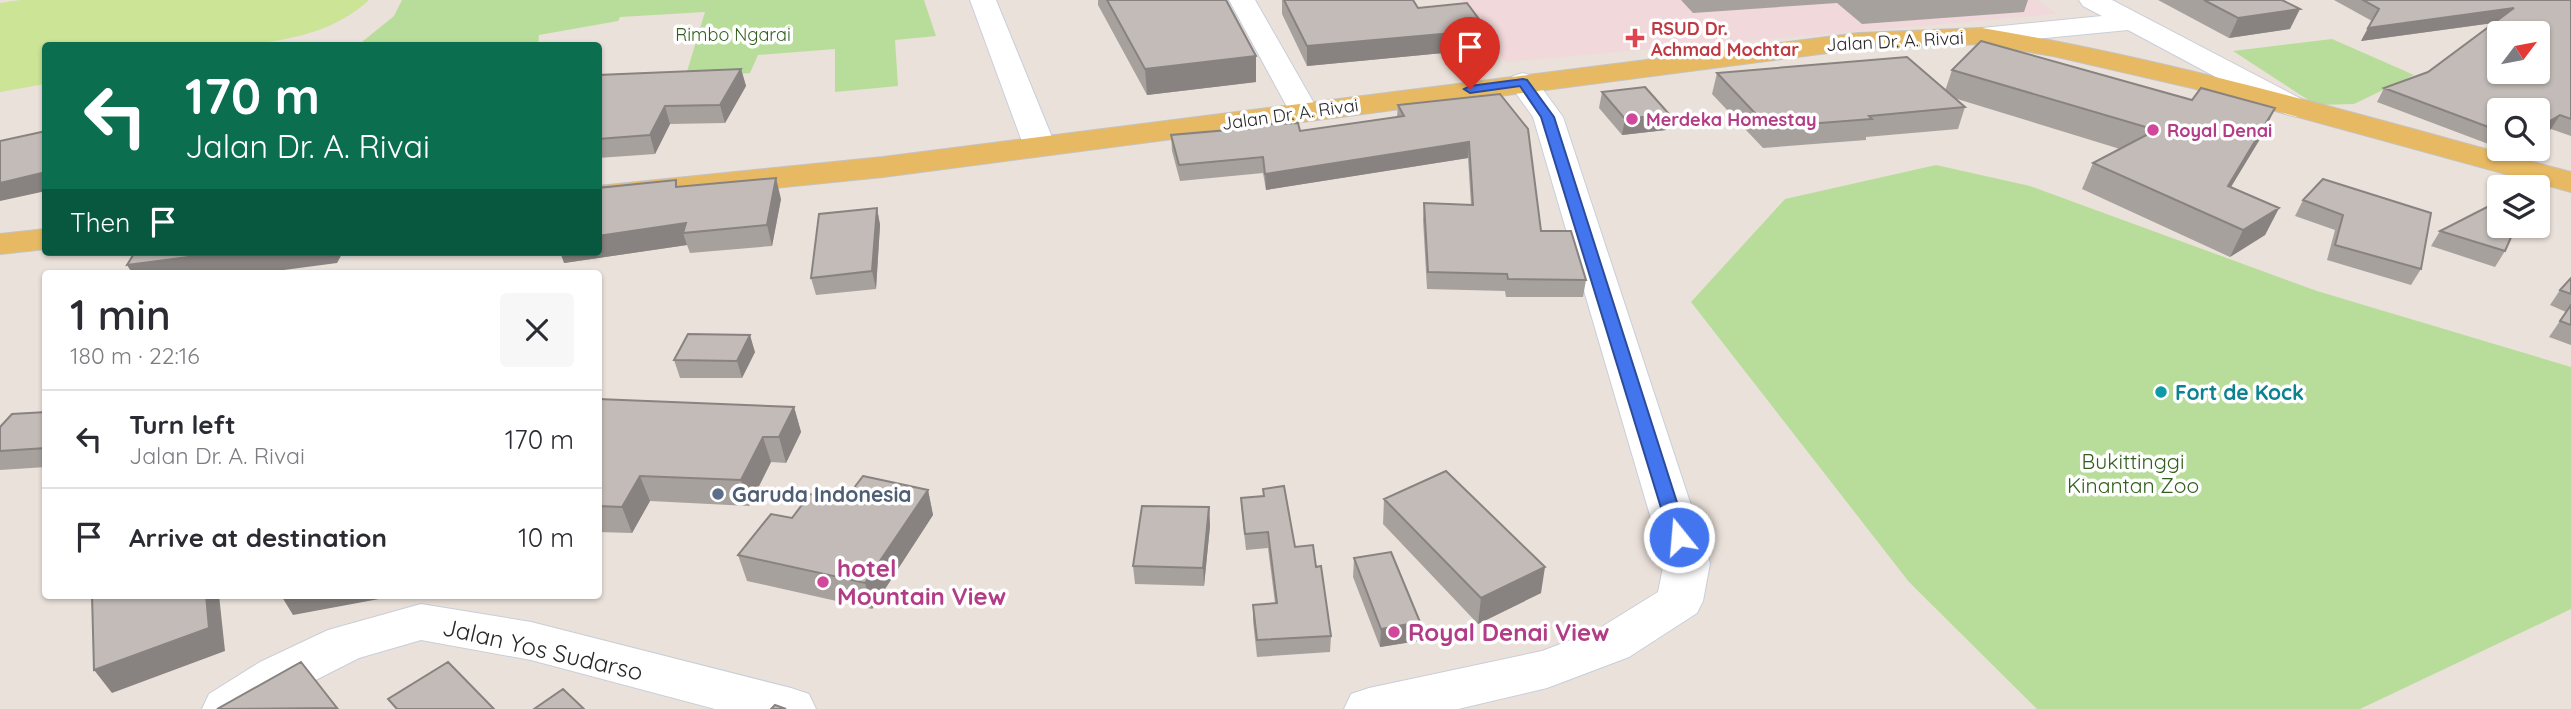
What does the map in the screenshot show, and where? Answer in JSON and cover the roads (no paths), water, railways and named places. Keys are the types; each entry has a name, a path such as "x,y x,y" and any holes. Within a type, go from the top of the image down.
{"main road":[{"name":"Jalan Dr. A. Rivai","path":"602,196 883,167 1523,82 1858,41 1982,36 2117,62 2488,157 2571,182"},
{"path":"0,244 42,239"}],"street":[{"path":"983,0 1040,147"},
{"path":"1242,0 1304,112"},
{"path":"2092,0 2296,108"},
{"path":"1982,36 2133,21"},
{"path":"1369,709 1547,669 1612,644 1680,601 1687,563 1548,117 1523,82"},
{"name":"Jalan Yos Sudarso","path":"227,709 278,676 345,642 421,622 531,641 791,709"}],"place":[{"name":"RSUD Dr. Achmad Mochtar","path":"1635,38"},
{"name":"Merdeka Homestay","path":"1632,119"},
{"name":"Royal Denai","path":"2153,130"},
{"name":"Fort de Kock","path":"2161,392"},
{"name":"Garuda Indonesia","path":"718,494"},
{"name":"hotel Mountain View","path":"823,582"},
{"name":"Royal Denai View","path":"1394,632"}],"park label":[{"name":"Rimbo Ngarai","path":"733,34"},
{"name":"Bukittinggi Kinantan Zoo","path":"2133,473"}]}
